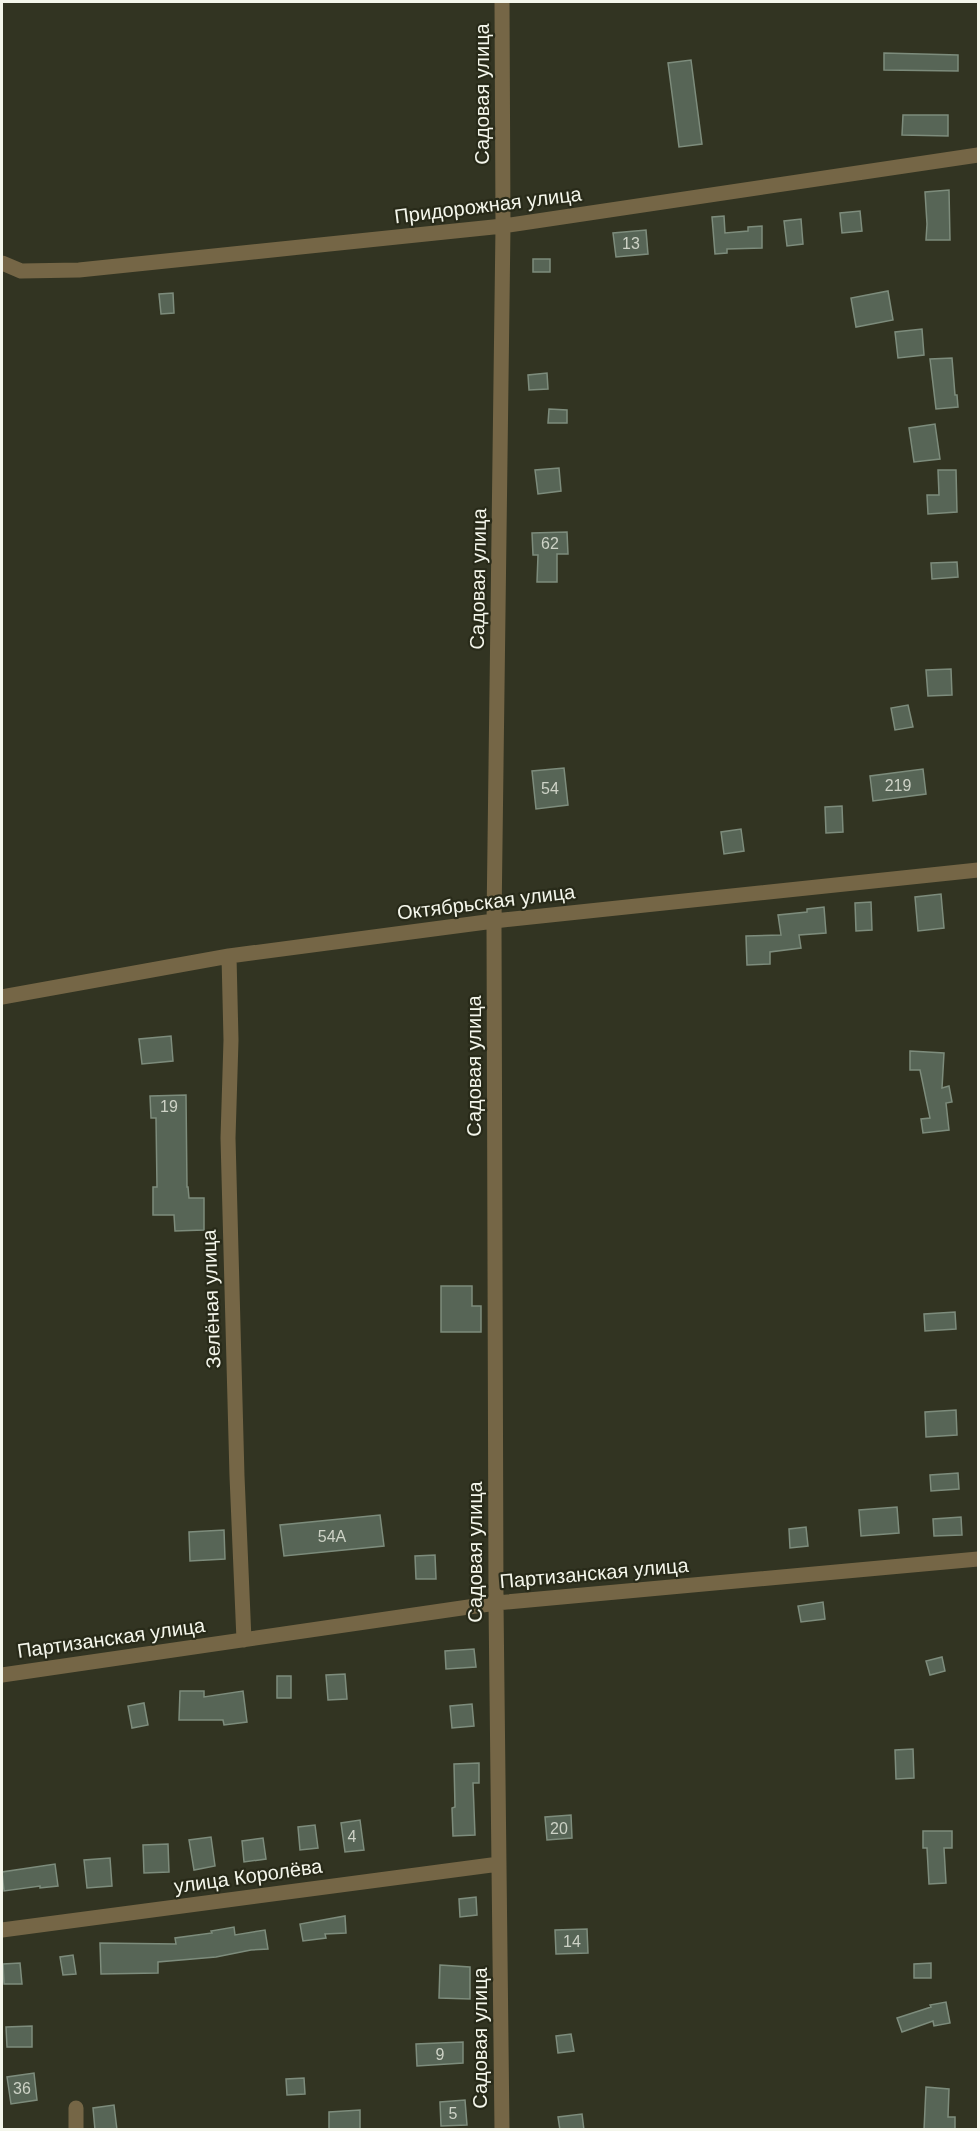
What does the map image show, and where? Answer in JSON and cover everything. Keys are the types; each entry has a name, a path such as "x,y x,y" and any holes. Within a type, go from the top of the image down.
{"street":[{"name":"Садовая улица","path":"501,2130 496,1603 494,921 503,226 502,2"},
{"name":"Придорожная улица","path":"2,263 21,271 79,270 503,226 978,155"},
{"name":"Октябрьская улица","path":"2,997 229,956 494,921 978,870"},
{"name":"Зелёная улица","path":"229,956 231,1040 228,1138 236,1465 244,1640"},
{"name":"Партизанская улица","path":"2,1675 496,1603 978,1559"},
{"name":"улица Королёва","path":"2,1930 499,1864"},
{"path":"76,2108 76,2130"}],"building":[{"path":"884,53 958,55 958,71 884,70"},
{"path":"691,60 702,144 679,147 668,63"},
{"path":"903,115 948,115 948,136 902,135"},
{"path":"949,190 950,240 926,240 925,192"},
{"path":"860,211 862,231 842,233 840,213"},
{"path":"724,216 725,233 748,231 748,227 762,226 762,248 727,249 727,253 715,254 712,217"},
{"path":"801,219 803,244 787,246 784,221"},
{"path":"646,230 648,254 616,257 613,233"},
{"path":"533,259 550,259 550,272 533,272"},
{"path":"888,291 893,320 856,327 851,298"},
{"path":"173,293 174,313 161,314 159,294"},
{"path":"922,329 924,355 898,358 895,332"},
{"path":"952,358 958,407 936,409 930,359"},
{"path":"547,373 548,389 529,390 528,375"},
{"path":"549,409 567,410 567,423 548,423"},
{"path":"935,424 940,459 914,462 909,428"},
{"path":"559,468 561,491 538,494 535,470"},
{"path":"938,470 956,470 957,512 928,514 927,495 939,495"},
{"path":"567,532 568,554 557,554 557,582 537,582 538,555 533,555 532,533"},
{"path":"957,562 958,577 932,579 931,563"},
{"path":"951,669 952,695 928,696 926,670"},
{"path":"908,705 913,727 895,730 891,708"},
{"path":"564,768 568,805 536,809 532,771"},
{"path":"923,769 926,794 873,801 870,776"},
{"path":"842,806 843,832 826,833 825,807"},
{"path":"741,829 744,851 724,854 721,832"},
{"path":"941,894 944,928 918,931 915,897"},
{"path":"871,902 872,930 856,931 855,903"},
{"path":"824,907 826,933 799,935 801,948 770,952 770,964 747,965 746,936 781,935 778,915 807,912 807,909"},
{"path":"171,1036 173,1061 142,1064 139,1039"},
{"path":"910,1051 944,1053 942,1088 949,1086 952,1102 946,1103 949,1130 923,1133 921,1119 930,1118 920,1070 910,1070"},
{"path":"186,1095 187,1187 189,1198 204,1198 204,1230 175,1231 174,1215 153,1215 153,1187 157,1187 156,1118 151,1118 150,1096"},
{"path":"441,1286 472,1286 472,1306 481,1306 481,1332 441,1332"},
{"path":"955,1312 956,1329 925,1331 924,1314"},
{"path":"956,1410 957,1435 926,1437 925,1412"},
{"path":"958,1473 959,1489 931,1491 930,1475"},
{"path":"897,1507 899,1533 861,1536 859,1510"},
{"path":"380,1515 384,1546 284,1556 280,1525"},
{"path":"961,1517 962,1535 934,1536 933,1519"},
{"path":"806,1527 808,1546 790,1548 789,1529"},
{"path":"224,1530 225,1559 190,1561 189,1532"},
{"path":"435,1555 436,1579 416,1579 415,1556"},
{"path":"823,1602 825,1619 801,1622 798,1606"},
{"path":"474,1649 476,1667 446,1669 445,1651"},
{"path":"942,1657 945,1671 930,1675 926,1661"},
{"path":"345,1674 347,1699 328,1700 326,1675"},
{"path":"277,1676 291,1676 291,1698 277,1698"},
{"path":"180,1691 204,1691 204,1697 243,1691 247,1722 224,1725 223,1720 179,1720"},
{"path":"144,1703 148,1725 132,1728 128,1706"},
{"path":"472,1704 474,1726 452,1728 450,1706"},
{"path":"913,1749 914,1778 896,1779 895,1750"},
{"path":"479,1763 479,1783 473,1783 475,1835 453,1836 454,1764"},
{"path":"571,1815 572,1838 547,1840 545,1817"},
{"path":"360,1820 364,1850 345,1852 341,1823"},
{"path":"315,1825 318,1848 300,1850 298,1827"},
{"path":"923,1831 952,1831 952,1848 944,1848 946,1883 929,1884 927,1848 923,1848"},
{"path":"211,1837 215,1866 194,1870 189,1840"},
{"path":"263,1838 266,1859 244,1862 242,1841"},
{"path":"168,1844 169,1872 144,1873 143,1845"},
{"path":"110,1858 112,1886 87,1888 84,1860"},
{"path":"55,1864 58,1886 4,1891 2,1872"},
{"path":"476,1897 477,1915 460,1917 459,1899"},
{"path":"345,1916 346,1933 325,1934 326,1938 303,1941 300,1924"},
{"path":"234,1927 235,1935 265,1930 268,1949 216,1957 158,1962 158,1973 101,1974 100,1943 176,1944 175,1938 212,1933 211,1931"},
{"path":"587,1929 588,1953 556,1954 555,1930"},
{"path":"73,1955 76,1974 63,1975 60,1957"},
{"path":"20,1963 22,1984 4,1984 3,1964"},
{"path":"931,1963 931,1978 914,1978 914,1964"},
{"path":"440,1965 470,1967 470,1999 439,1998"},
{"path":"946,2002 950,2023 934,2026 933,2021 902,2032 897,2018 931,2007 930,2005"},
{"path":"32,2026 32,2047 7,2047 6,2027"},
{"path":"571,2034 574,2051 558,2053 556,2036"},
{"path":"463,2042 463,2063 417,2066 416,2044"},
{"path":"34,2073 37,2100 11,2104 7,2077"},
{"path":"304,2078 305,2094 287,2095 286,2079"},
{"path":"926,2087 949,2089 948,2117 955,2117 955,2130 924,2130"},
{"path":"465,2100 467,2125 441,2126 440,2102"},
{"path":"114,2105 117,2130 95,2130 93,2108"},
{"path":"360,2110 360,2130 329,2130 329,2112"},
{"path":"582,2114 584,2130 560,2130 558,2117"}]}
